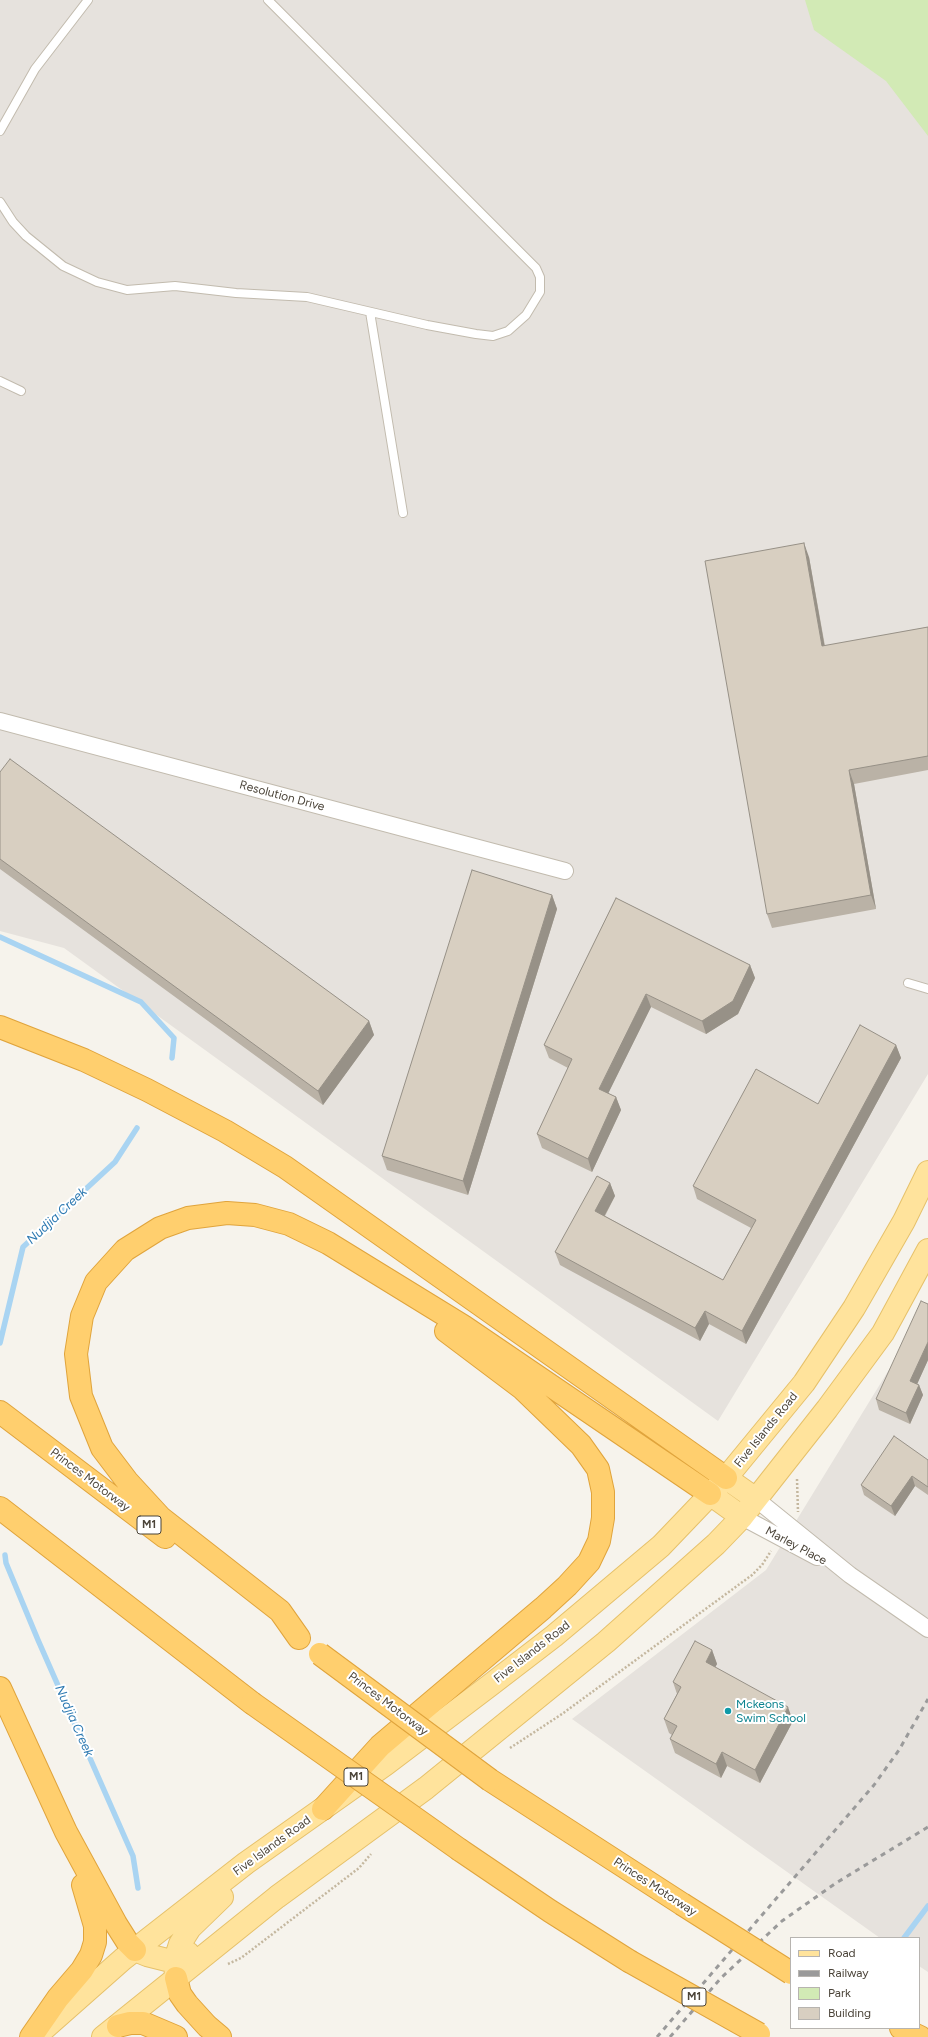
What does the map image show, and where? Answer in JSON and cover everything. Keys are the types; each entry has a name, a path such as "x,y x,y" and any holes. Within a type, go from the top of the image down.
{"highway":[{"path":"0,1027 84,1060 147,1090 224,1131 285,1167 726,1478"},
{"path":"299,1638 280,1611 161,1518 126,1482 102,1448 81,1396 76,1354 82,1316 96,1282 125,1250 160,1228 188,1218 227,1213 255,1215 289,1224 328,1243 463,1326 710,1494"},
{"path":"323,1809 380,1746 567,1586 589,1562 599,1540 603,1518 603,1492 598,1469 581,1445 523,1389 440,1327 416,1298"},
{"name":"Princes Motorway","path":"0,1412 320,1654 490,1780 682,1904 790,1971"},
{"name":"M1","path":"0,1508 252,1703 460,1850 550,1911 629,1961 763,2035"},
{"path":"0,1688 66,1832 116,1924 135,1950"},
{"path":"31,2037 58,1998 82,1970 91,1955 95,1942 93,1918 66,1832"},
{"path":"176,1969 180,1994 207,2026 220,2037"},
{"path":"111,2032 130,2023 143,2023 176,2037"},
{"path":"902,2029 920,2037"}],"main road":[{"name":"Five Islands Road","path":"35,2037 135,1950 246,1863 386,1764 554,1636 661,1546 726,1478 804,1383 854,1308 904,1221 928,1172"},
{"path":"111,2032 176,1969 426,1788 606,1642 716,1544 742,1517 827,1409 883,1333 928,1250"},
{"path":"726,1478 756,1498"},
{"path":"710,1494 742,1517"},
{"path":"176,1969 180,1944 190,1928 278,1841"},
{"path":"135,1950 153,1957 176,1969"}],"street":[{"name":"Resolution Drive","path":"0,721 565,871"},
{"name":"Marley Place","path":"756,1498 850,1575 928,1629"},
{"name":"Marley Place","path":"742,1517 850,1575"}],"lane":[{"path":"1,128 35,69 88,0"},
{"path":"0,202 13,222 26,236 63,266 97,282 127,290 176,286 236,293 307,297 427,325 493,336 508,331 526,315 540,292 540,277 536,268 268,0"},
{"path":"370,312 403,513"},
{"path":"0,381 22,391"},
{"path":"908,983 928,989"}],"shaded area":[{"path":"0,0 928,0 928,1074 718,1421 64,948 0,931"},
{"path":"928,1306 928,1972 920,1967 920,1937 879,1937 572,1719 766,1570"}],"green space":[{"path":"805,0 928,0 928,136 886,81 814,30"}],"building":[{"path":"804,543 822,646 928,627 928,756 849,770 871,895 767,914 705,561"},
{"path":"10,759 369,1021 318,1091 0,859 0,772"},
{"path":"472,870 552,895 463,1181 382,1156"},
{"path":"616,898 750,965 733,1001 702,1021 646,994 599,1089 616,1097 588,1159 537,1134 572,1059 544,1045"},
{"path":"860,1025 896,1045 742,1331 705,1311 695,1328 555,1252 597,1176 610,1183 595,1211 723,1280 756,1220 693,1186 756,1069 818,1104"},
{"path":"921,1301 928,1304 928,1342 910,1381 919,1385 906,1413 876,1399"},
{"path":"894,1436 928,1460 928,1487 912,1476 891,1506 861,1485"},
{"name":"Mckeons Swim School","path":"695,1641 712,1650 706,1662 788,1707 755,1770 722,1752 716,1764 670,1739 677,1726 664,1719 681,1687 673,1682"}],"waterway":[{"name":"Nudjia Creek","path":"0,937 141,1002 174,1038 172,1058"},
{"name":"Nudjia Creek","path":"0,1343 23,1247 115,1162 137,1128"},
{"name":"Nudjia Creek","path":"5,1555 6,1563 38,1640 133,1856 138,1888"},
{"path":"905,1937 928,1906"}],"railway":[{"path":"657,2037 874,1785 899,1750 928,1699"},
{"path":"670,2037 721,1978 782,1921 836,1883 928,1827"}],"place":[{"name":"Mckeons Swim School","path":"728,1711"}]}
